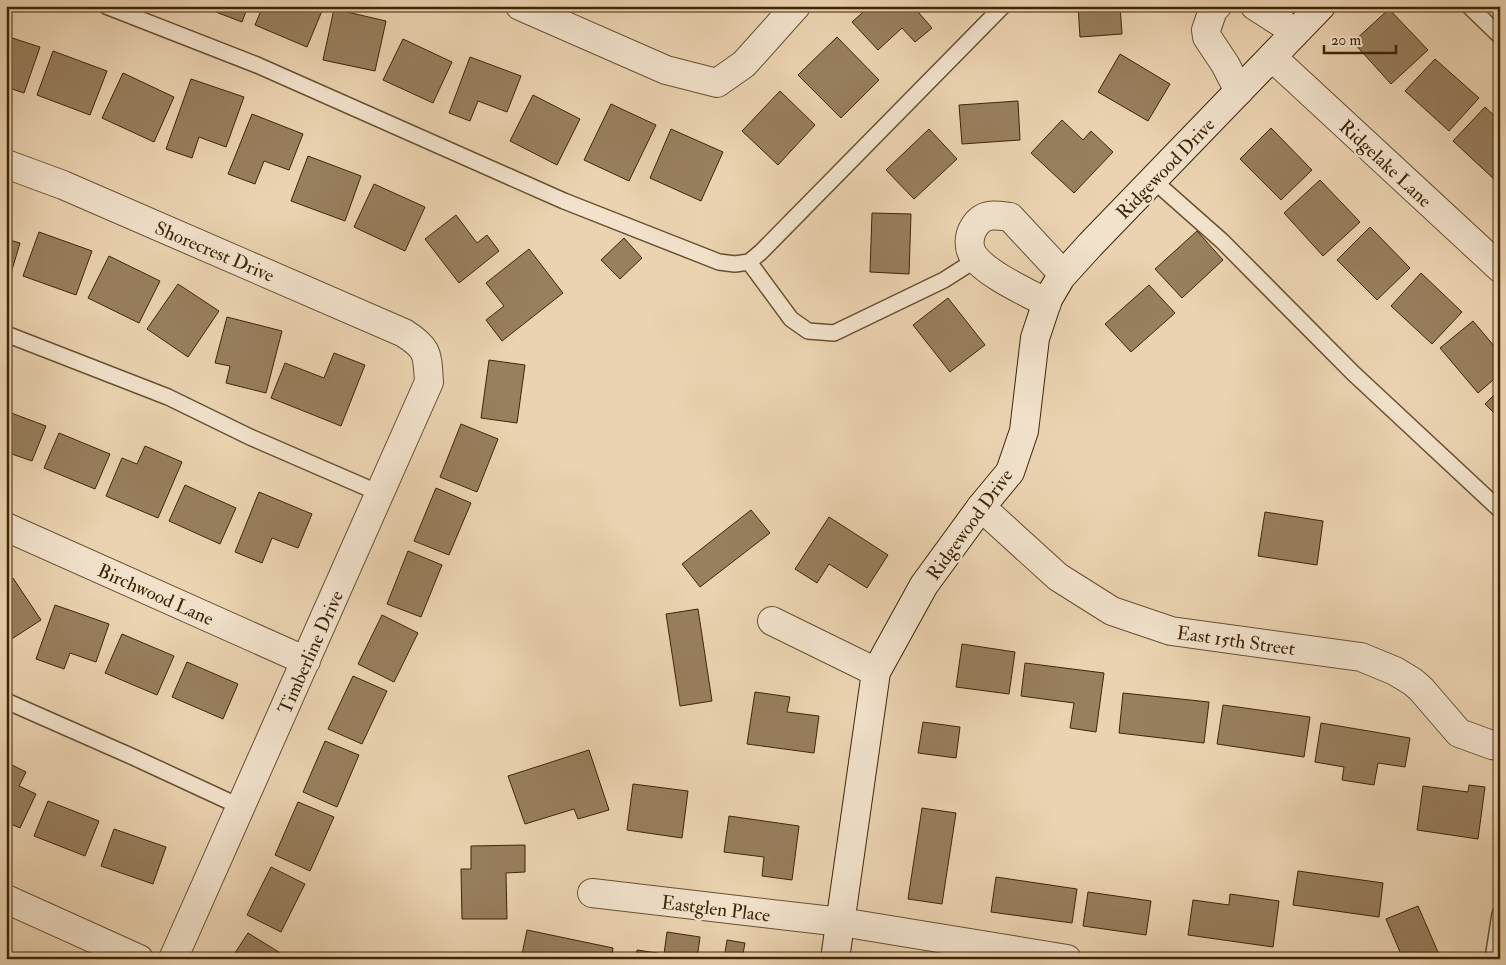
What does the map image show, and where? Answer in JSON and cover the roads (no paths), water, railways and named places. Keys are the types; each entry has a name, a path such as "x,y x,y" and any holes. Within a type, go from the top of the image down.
{"street":[{"path":"520,6 666,70 717,82 744,64 796,6"},
{"path":"1217,6 1213,10 1206,30 1207,37 1225,64 1239,91"},
{"path":"1254,6 1283,24 1293,36"},
{"name":"Ridgewood Drive","path":"835,959 876,672 924,585 981,507 1010,472 1024,431 1035,338 1047,304 1063,274 1321,6"},
{"name":"Ridgelake Lane","path":"1272,57 1500,268"},
{"name":"Shorecrest Drive","path":"6,164 72,189 404,333 420,343"},
{"path":"1047,304 993,274 978,259 970,249 970,238 978,221 991,215 1010,217 1063,274"},
{"name":"Timberline Drive","path":"173,959 430,382 427,357 420,343"},
{"name":"East 15th Street","path":"981,507 1058,577 1112,611 1171,631 1361,658 1395,671 1413,682 1459,733 1500,746"},
{"name":"Birchwood Lane","path":"6,528 306,661"},
{"path":"772,620 876,672"},
{"name":"Eastglen Place","path":"592,893 841,922 1067,959"},
{"path":"6,899 139,959"}],"lane":[{"path":"106,6 257,65 564,201 719,262 735,264 749,262 1003,6"},
{"path":"1469,6 1500,36"},
{"path":"1153,180 1222,241 1354,373 1500,510"},
{"path":"749,262 791,319 808,331 834,333 944,280 978,259"},
{"path":"6,334 168,397 250,437 380,493"},
{"path":"6,701 240,807"},
{"path":"1493,959 1500,914"}]}
